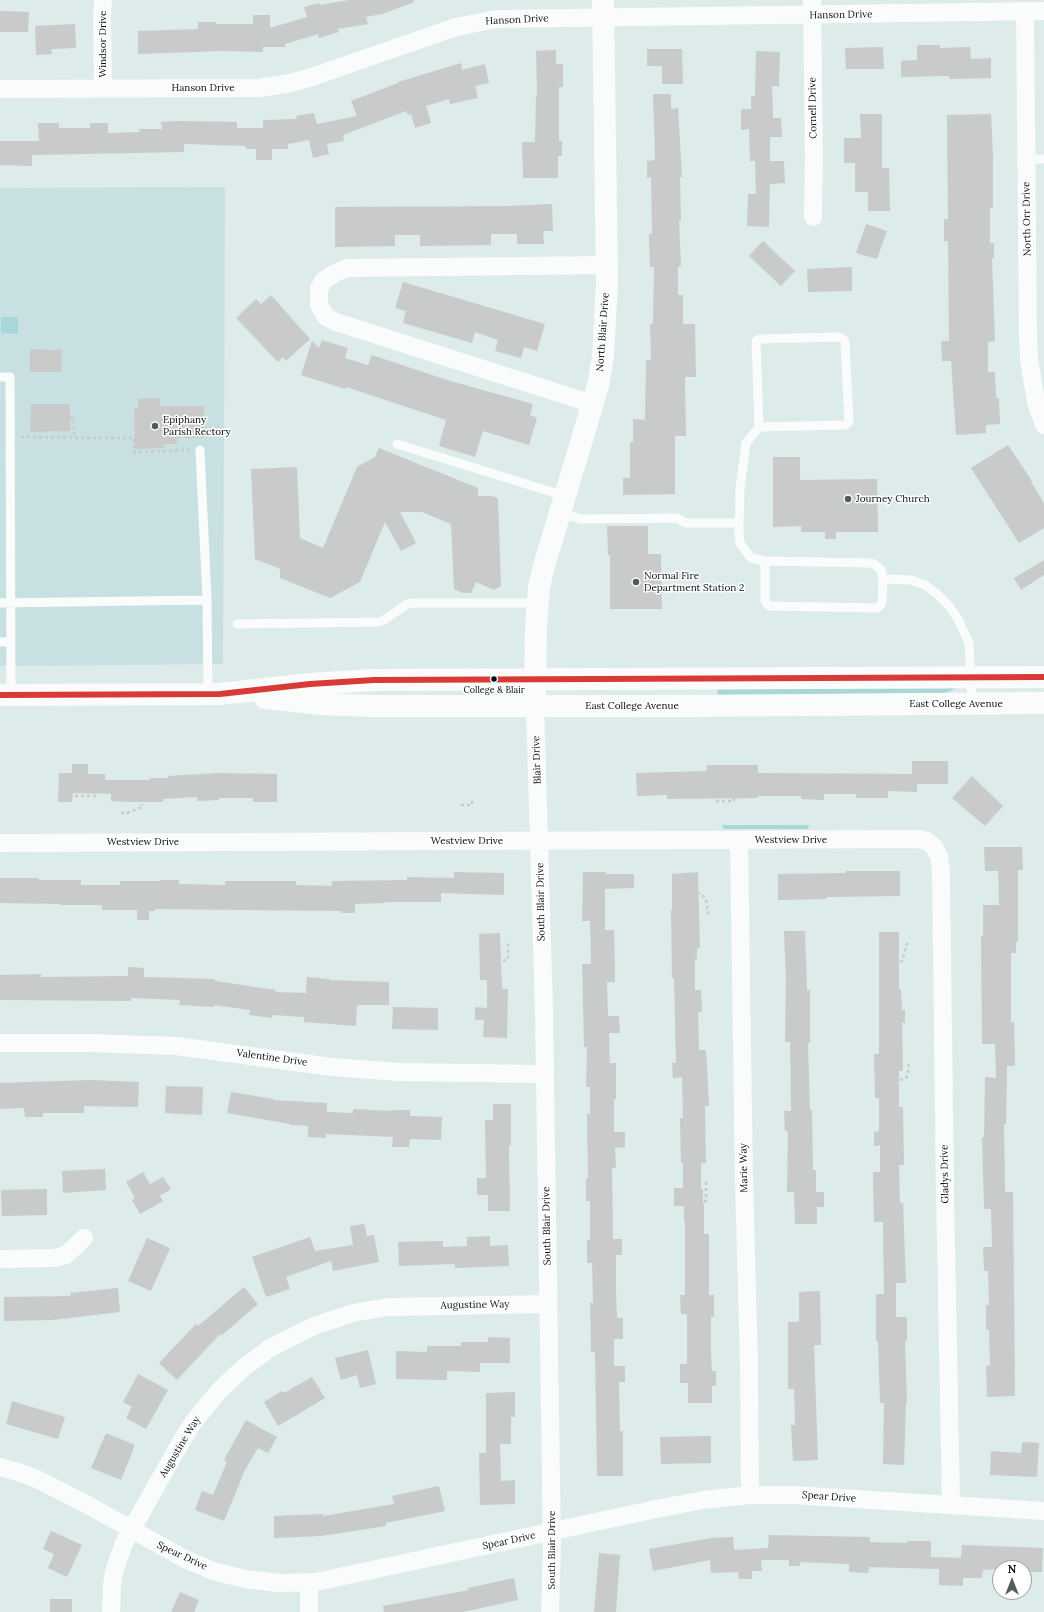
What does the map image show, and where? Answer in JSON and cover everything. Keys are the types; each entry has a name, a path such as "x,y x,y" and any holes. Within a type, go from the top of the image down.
{"main road":[{"name":"North Blair Drive","path":"536,680 536,627 544,566 593,404 598,386 603,356 606,323 606,265 603,9"},
{"name":"East College Avenue","path":"214,694 310,684 374,680 1044,677"},
{"name":"Blair Drive","path":"535,706 536,680"},
{"name":"East College Avenue","path":"5,695 214,694 322,704 371,706 1044,703"}],"street":[{"name":"Windsor Drive","path":"103,0 103,88"},
{"name":"Hanson Drive","path":"0,89 259,88 286,84 309,78 456,27 473,23 603,9 811,8 1044,11"},
{"name":"Cornell Drive","path":"811,8 814,160 813,217"},
{"name":"North Orr Drive","path":"1025,11 1035,159 1030,359 1036,402 1044,425"},
{"path":"593,404 336,322 326,316 319,305 319,290 323,281 335,273 348,268 606,265"},
{"name":"Blair Drive","path":"535,706 540,840"},
{"name":"Westview Drive","path":"0,843 919,839 927,841 932,845"},
{"name":"South Blair Drive","path":"540,840 553,1570 550,1612"},
{"name":"Marie Way","path":"740,840 750,1495"},
{"name":"Gladys Drive","path":"932,845 939,857 941,871 951,1504"},
{"name":"Valentine Drive","path":"0,1044 90,1043 176,1046 332,1067 399,1072 544,1074"},
{"path":"0,1259 55,1258 66,1255 84,1238"},
{"name":"Augustine Way","path":"111,1612 114,1572 124,1544 194,1421 219,1390 242,1368 275,1345 314,1326 353,1313 388,1307 548,1304"},
{"name":"Spear Drive","path":"0,1467 37,1479 86,1504 184,1559 213,1570 245,1578 279,1583 309,1582 347,1576 703,1500 750,1495 793,1495 1044,1511"},
{"path":"309,1582 309,1612"}],"lane":[{"path":"759,427 847,424 849,422 845,342 843,338 760,339 756,341 759,427 746,443 740,488 740,542 751,558 765,561 874,564 881,570 883,579 882,603 877,608 770,606 765,601 765,561"},
{"path":"0,377 10,377 11,642 5,695"},
{"path":"0,410 10,411"},
{"path":"397,444 562,505 582,520 677,518 686,523 739,523"},
{"path":"200,450 207,600 214,694"},
{"path":"0,565 10,565"},
{"path":"883,579 911,580 925,585 949,606 958,619 969,643 972,677 972,704"},
{"path":"0,603 207,600"},
{"path":"237,624 379,622 408,604 413,603 538,603"},
{"path":"0,642 11,642"}],"path":[{"path":"70,418 74,418 74,437"},
{"path":"18,437 134,438 134,452 174,450"},
{"path":"716,801 734,801 734,792"},
{"path":"75,796 97,796"},
{"path":"461,805 472,805 472,798"},
{"path":"120,813 127,813 142,807 142,804"},
{"path":"697,892 706,900 708,914"},
{"path":"503,960 508,959 508,940"},
{"path":"900,961 902,961 908,940"},
{"path":"900,1080 906,1078 908,1074 909,1061"},
{"path":"704,1201 706,1201 706,1181"}],"shaded area":[{"path":"225,187 223,664 0,666 0,188"},
{"path":"1,317 18,317 18,334 1,333"},
{"path":"752,686 959,687 945,693 718,695 717,690"},
{"path":"722,825 809,825 808,829 724,829"}],"building":[{"path":"349,0 414,0 414,2 382,14 366,17 368,24 338,29 339,32 319,38 318,34 285,44 285,47 263,47 263,52 223,51 138,54 138,31 198,29 198,22 216,22 216,24 253,24 253,15 270,15 270,28 307,17 304,7 319,3 320,5"},
{"path":"0,11 29,12 28,32 0,32"},
{"path":"75,24 76,48 51,49 52,54 36,55 35,26"},
{"path":"917,45 940,45 940,48 970,47 971,59 991,58 991,78 949,79 949,76 901,77 901,61 917,60"},
{"path":"883,47 884,69 846,69 845,48"},
{"path":"647,49 682,49 683,84 662,84 662,66 647,66"},
{"path":"556,50 556,64 563,64 563,87 559,87 559,141 562,141 562,156 558,156 558,178 523,178 522,142 535,142 537,95 536,51"},
{"path":"756,51 780,52 779,86 772,86 773,118 781,118 782,137 770,137 770,161 784,161 785,183 770,184 769,227 747,226 748,194 756,194 755,161 750,161 749,129 741,130 741,109 751,109 751,96 755,96"},
{"path":"461,63 462,70 485,64 489,83 475,86 478,98 450,104 449,99 426,106 431,123 415,128 411,114 408,115 406,111 343,135 344,141 327,144 329,154 313,158 309,140 288,144 288,149 272,149 272,160 256,160 256,149 246,149 246,146 184,144 184,152 32,155 32,166 0,165 0,141 39,141 38,123 59,123 59,128 90,128 90,123 108,123 108,133 140,132 139,129 162,129 161,122 178,121 237,122 237,128 263,128 263,120 297,119 296,116 314,113 317,124 357,116 351,101 398,82"},
{"path":"653,94 671,94 671,109 678,108 682,177 680,177 681,221 679,221 681,266 678,267 678,295 683,295 683,324 695,324 696,377 685,377 686,436 675,436 675,494 623,495 623,478 630,478 630,442 633,442 633,419 645,420 646,360 651,360 650,324 653,324 654,267 650,267 649,234 652,234 651,177 647,178 647,161 655,160"},
{"path":"860,114 882,114 882,168 889,168 890,211 868,211 868,192 855,192 855,163 844,163 844,138 861,138"},
{"path":"991,114 993,208 990,208 990,243 994,243 994,258 992,258 995,341 988,342 988,372 995,372 996,398 999,398 1000,424 986,425 986,433 956,435 951,361 942,361 941,341 949,341 948,241 944,241 944,219 948,219 947,115"},
{"path":"552,204 553,231 543,231 544,244 517,244 517,234 491,234 491,245 420,246 420,235 395,235 395,246 335,247 335,207 507,206"},
{"path":"866,224 887,231 877,259 856,253"},
{"path":"763,241 795,271 781,286 749,256"},
{"path":"852,267 852,291 808,292 807,269"},
{"path":"403,282 545,324 537,351 524,347 521,358 495,351 498,340 475,332 472,343 403,323 406,311 395,308"},
{"path":"271,295 310,339 286,361 283,357 278,362 236,318 256,299 261,304"},
{"path":"322,340 348,348 345,358 368,365 372,355 447,380 533,404 530,415 537,418 529,445 483,431 475,457 439,446 446,420 346,387 345,389 301,375 312,341 319,348"},
{"path":"30,349 62,350 61,372 30,372"},
{"name":"Epiphany Parish Rectory","path":"160,398 160,406 204,406 204,438 177,438 177,444 164,444 164,448 135,449 134,408 138,408 138,399"},
{"path":"31,404 70,404 70,431 30,432"},
{"path":"1008,445 1032,481 1031,482 1044,503 1044,528 1019,543 971,468"},
{"path":"379,448 478,488 478,496 492,496 498,498 501,586 494,590 476,582 471,593 463,593 454,589 451,524 422,512 400,512 416,543 401,551 385,522 360,582 330,598 280,578 280,569 255,559 251,469 297,467 300,538 323,548 357,467 375,457"},
{"name":"Journey Church","path":"773,457 800,457 800,480 877,479 878,532 836,532 836,539 825,539 825,532 801,532 801,526 773,527"},
{"name":"Normal Fire Department Station 2","path":"607,526 648,526 648,554 661,554 662,609 610,609 610,555 608,555"},
{"path":"1044,560 1044,575 1021,590 1014,578"},
{"path":"912,761 948,761 948,784 917,784 917,792 888,791 888,798 856,798 856,794 824,794 824,800 801,799 801,796 667,799 667,795 637,796 636,773 707,771 707,765 758,765 758,773 912,774"},
{"path":"72,764 88,764 88,774 105,774 105,780 150,780 150,778 168,778 168,776 218,773 277,774 277,802 253,802 253,798 219,798 219,800 197,801 197,797 163,799 163,802 128,802 111,801 111,794 73,793 72,802 58,802 59,773 72,773"},
{"path":"972,776 1003,806 985,826 952,798"},
{"path":"984,847 1022,847 1023,870 1018,870 1018,942 1016,942 1016,953 1011,953 1011,1022 1014,1022 1015,1066 1007,1066 1006,1124 1004,1124 1005,1192 1013,1192 1015,1396 987,1397 986,1366 990,1365 989,1330 986,1330 986,1305 989,1305 988,1271 984,1271 983,1247 992,1247 991,1209 984,1209 982,1137 984,1137 985,1077 996,1078 995,1044 982,1044 981,936 983,936 983,905 999,905 998,871 985,871"},
{"path":"846,871 900,871 900,896 826,897 826,899 778,900 778,874 846,873"},
{"path":"454,872 504,873 504,895 441,893 441,902 385,902 355,904 355,913 341,913 341,911 155,909 155,911 149,911 149,920 137,920 137,910 102,910 102,905 0,903 0,878 81,880 81,885 120,885 120,881 179,880 179,884 225,885 225,881 296,881 296,885 332,886 332,881 407,880 407,877 454,878"},
{"path":"583,872 634,874 634,888 605,889 605,930 614,930 615,982 607,982 608,1016 619,1016 620,1033 609,1033 610,1063 616,1063 614,1132 625,1132 625,1147 615,1148 616,1168 612,1168 613,1239 622,1239 622,1255 616,1255 616,1290 617,1318 623,1318 623,1339 614,1339 614,1366 625,1366 625,1382 619,1382 620,1431 623,1431 623,1476 597,1476 595,1352 591,1352 590,1303 593,1303 592,1263 587,1263 587,1240 590,1240 590,1201 586,1201 586,1178 588,1178 587,1114 590,1114 590,1087 586,1087 587,1047 584,1047 582,964 591,964 590,921 582,921"},
{"path":"698,872 700,948 697,948 697,959 695,959 695,990 701,990 702,1012 698,1012 699,1050 706,1050 709,1106 705,1106 706,1163 701,1163 701,1189 703,1189 704,1203 704,1234 709,1234 709,1295 714,1295 714,1317 711,1317 711,1354 712,1371 716,1371 716,1386 712,1386 712,1403 688,1403 688,1383 680,1383 680,1364 687,1364 687,1314 681,1314 680,1295 685,1295 685,1222 684,1206 674,1206 674,1188 683,1188 680,1118 683,1118 682,1077 673,1078 672,1063 676,1063 674,978 672,978 672,874"},
{"path":"784,931 805,931 807,990 810,990 810,1043 808,1043 810,1110 812,1110 813,1170 816,1170 816,1192 824,1192 824,1207 817,1207 817,1224 795,1224 794,1192 787,1192 788,1131 785,1131 784,1111 791,1111 790,1042 785,1042 786,980"},
{"path":"879,932 899,932 899,989 901,989 902,1010 905,1010 905,1023 902,1023 903,1071 899,1071 899,1107 903,1107 904,1165 899,1165 900,1203 903,1203 906,1283 896,1283 896,1317 907,1317 907,1341 905,1341 907,1403 904,1465 883,1464 884,1403 880,1403 878,1341 876,1341 876,1294 884,1294 883,1222 874,1222 873,1172 880,1172 880,1145 874,1146 874,1132 879,1131 879,1098 875,1098 874,1054 879,1054"},
{"path":"500,933 502,989 508,989 507,1038 483,1037 484,1020 475,1020 475,1007 487,1008 487,980 480,980 479,934"},
{"path":"128,967 144,968 144,977 215,979 215,981 276,990 275,992 306,993 307,977 330,980 389,982 389,1005 357,1005 356,1026 304,1022 304,1017 272,1015 272,1018 249,1015 250,1010 214,1005 214,1007 179,1005 180,1000 131,998 131,1001 0,1000 0,975 41,974 41,977 128,976"},
{"path":"393,1007 438,1008 438,1030 392,1029"},
{"path":"91,1080 139,1082 138,1107 84,1106 84,1113 43,1113 43,1117 25,1117 24,1108 0,1109 0,1083"},
{"path":"166,1086 203,1087 202,1115 165,1113"},
{"path":"231,1092 274,1099 273,1100 327,1103 327,1112 353,1113 353,1109 393,1111 410,1110 410,1116 442,1117 441,1140 410,1139 409,1147 392,1147 393,1137 326,1134 326,1138 308,1137 308,1126 290,1125 227,1113"},
{"path":"493,1104 511,1104 511,1145 509,1145 510,1211 488,1211 488,1195 477,1195 477,1178 486,1178 485,1120 493,1120"},
{"path":"105,1169 106,1190 63,1193 62,1171"},
{"path":"143,1172 150,1184 163,1177 171,1189 160,1196 163,1201 140,1214 132,1200 135,1198 126,1182"},
{"path":"47,1189 47,1215 2,1216 1,1190"},
{"path":"364,1224 367,1236 374,1235 379,1262 333,1271 331,1261 286,1277 290,1289 266,1297 252,1257 310,1237 315,1251 353,1245 350,1226"},
{"path":"490,1236 490,1246 508,1245 509,1266 455,1268 455,1264 399,1266 398,1242 443,1241 443,1247 467,1246 467,1237"},
{"path":"147,1238 170,1248 151,1291 128,1281"},
{"path":"244,1287 258,1304 221,1336 220,1334 177,1380 159,1363 196,1324 198,1326"},
{"path":"118,1288 120,1312 53,1320 4,1321 4,1297 71,1296 70,1293"},
{"path":"820,1291 821,1345 814,1345 818,1460 793,1461 791,1425 795,1425 794,1389 788,1389 788,1322 799,1322 799,1292"},
{"path":"488,1337 510,1338 510,1363 480,1363 480,1372 447,1371 447,1380 396,1379 396,1351 427,1352 427,1346 461,1346 461,1342 488,1342"},
{"path":"368,1350 376,1384 360,1388 357,1375 341,1380 335,1358"},
{"path":"138,1374 168,1390 146,1429 126,1418 132,1407 123,1402"},
{"path":"312,1377 325,1398 278,1426 264,1402 282,1391 284,1393"},
{"path":"515,1392 515,1417 511,1417 511,1444 500,1444 501,1481 515,1480 515,1504 480,1505 479,1453 486,1453 486,1393"},
{"path":"12,1401 65,1417 58,1439 6,1424"},
{"path":"246,1420 277,1437 268,1453 258,1448 245,1470 224,1521 195,1510 202,1491 213,1495 227,1462 224,1460"},
{"path":"106,1433 135,1445 121,1480 91,1468"},
{"path":"711,1436 711,1463 661,1464 660,1437"},
{"path":"1022,1442 1039,1443 1037,1477 990,1475 991,1451 1021,1453"},
{"path":"439,1486 445,1511 386,1523 386,1526 321,1536 274,1538 274,1516 323,1514 323,1516 394,1504 392,1496"},
{"path":"51,1531 82,1545 67,1577 48,1568 54,1554 43,1549"},
{"path":"769,1535 870,1537 870,1542 907,1543 907,1541 931,1541 931,1557 961,1558 962,1545 1043,1548 1042,1572 1032,1572 1032,1560 992,1560 992,1570 983,1570 982,1578 963,1578 963,1586 939,1585 939,1569 869,1567 868,1573 849,1572 849,1564 800,1562 800,1566 789,1566 789,1560 761,1560 762,1571 752,1571 752,1579 739,1579 738,1572 711,1573 710,1560 653,1571 649,1549 712,1538 733,1537 734,1550 768,1548"},
{"path":"599,1553 620,1555 616,1612 594,1612"},
{"path":"514,1578 518,1600 463,1612 384,1612 383,1606 469,1590 468,1588"},
{"path":"180,1592 199,1600 194,1612 171,1612"},
{"path":"50,1599 72,1599 72,1612 50,1612"}],"transit line":[{"path":"0,695 220,694 310,684 374,680 1044,677"}],"place":[{"name":"Epiphany Parish Rectory","path":"155,426"},
{"name":"Journey Church","path":"848,499"},
{"name":"Normal Fire Department Station 2","path":"636,582"},
{"name":"College & Blair","path":"494,679"}]}
